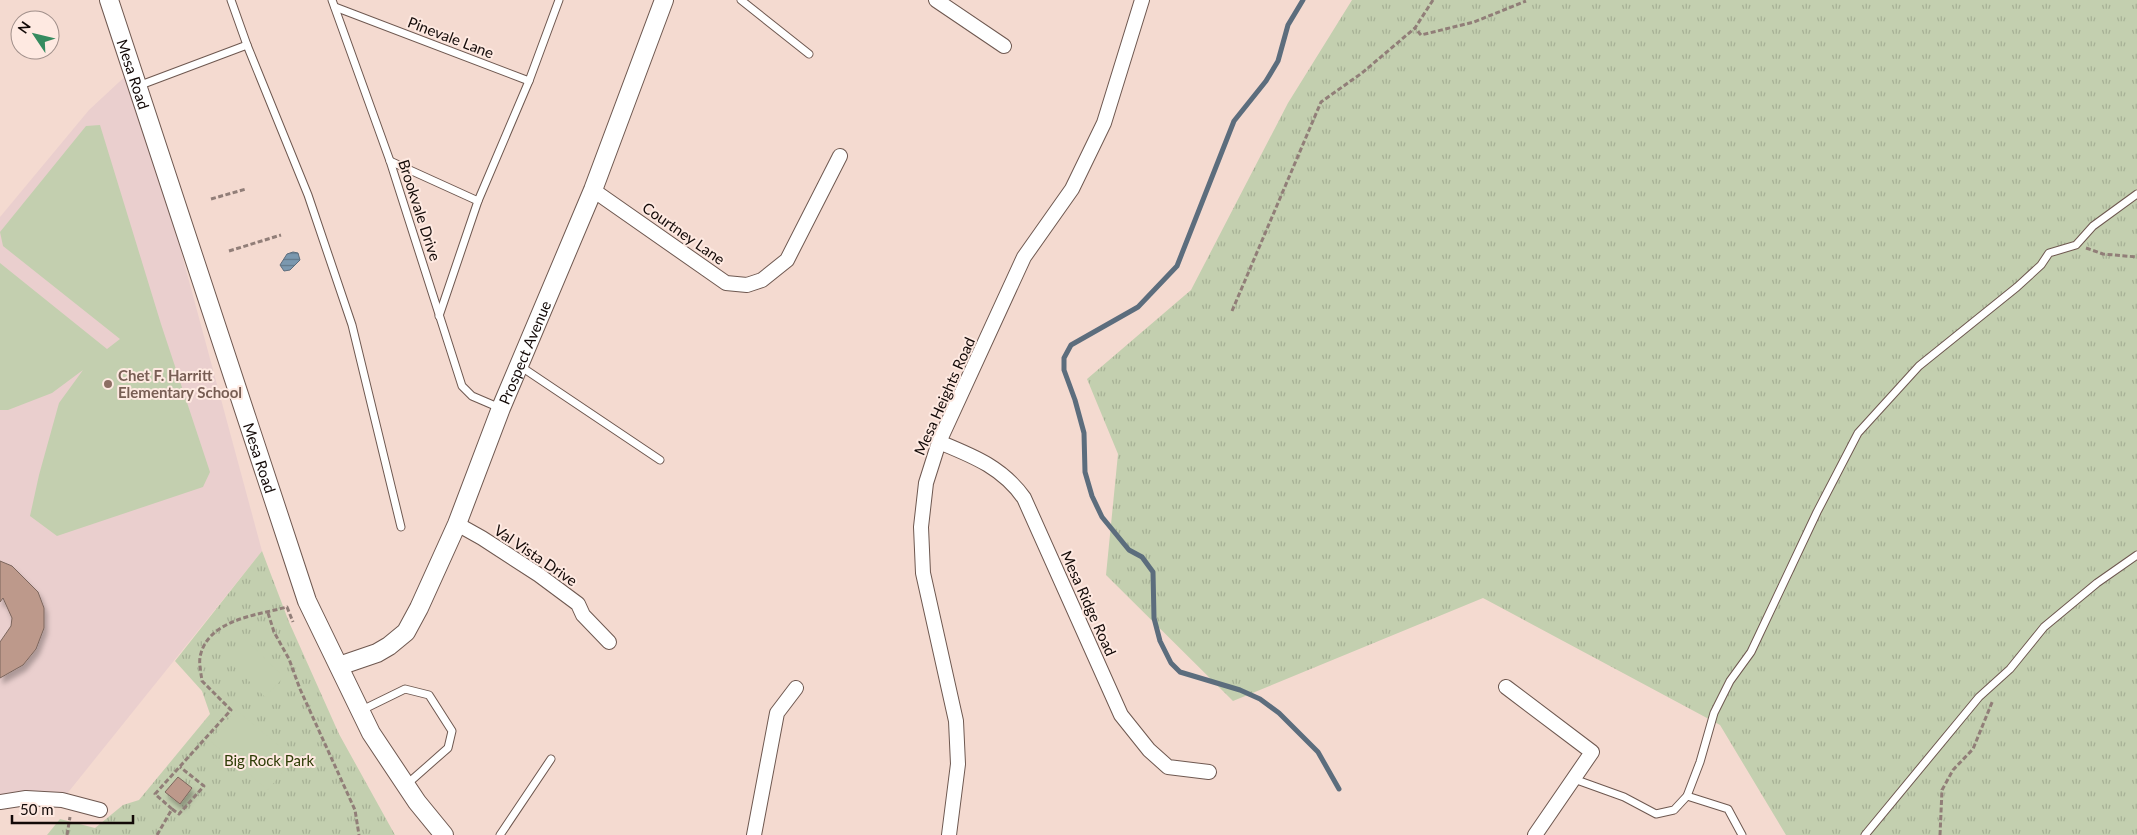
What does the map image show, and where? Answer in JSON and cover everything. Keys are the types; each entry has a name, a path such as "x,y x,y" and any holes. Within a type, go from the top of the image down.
{"street":[{"name":"Mesa Road","path":"109,0 308,601 371,734 406,785 444,835"},
{"name":"Prospect Avenue","path":"340,666 377,653 406,632 457,524 501,408 593,190 664,0"},
{"path":"936,0 1004,46"},
{"name":"Mesa Heights Road","path":"948,835 958,764 956,721 923,573 920,550 923,504 930,469 939,442 1024,257 1057,212 1093,148 1104,123 1142,0"},
{"name":"Courtney Lane","path":"593,190 726,282 746,285 762,280 787,260 840,156"},
{"name":"Mesa Ridge Road","path":"939,442 991,465 1004,474 1024,498 1121,715 1137,738 1168,767 1209,772"},
{"name":"Val Vista Drive","path":"457,524 539,575 578,604 583,615 609,642"},
{"path":"1506,687 1592,752 1535,835"},
{"path":"754,835 777,712 796,688"},
{"path":"0,802 26,798 62,800 100,810"}],"lane":[{"path":"231,0 247,45 308,195 352,325 401,527"},
{"path":"439,316 478,201 529,82 559,0"},
{"path":"741,0 809,54"},
{"name":"Pinevale Lane","path":"333,3 529,82"},
{"name":"Brookvale Drive","path":"333,3 390,161 462,386 472,396 501,408"},
{"path":"138,86 247,45"},
{"path":"390,161 478,201"},
{"path":"1574,779 1624,797 1656,814 1674,810 1687,796 1700,762 1714,714 1730,681 1751,652 1817,512 1858,433 1920,366 2041,265 2049,253 2076,245 2093,226 2137,194"},
{"path":"519,366 660,460"},
{"path":"1865,835 1950,734 1978,697 2010,669 2044,627 2097,583 2137,556"},
{"path":"360,711 405,689 429,695 452,731 448,748 406,785"},
{"path":"500,835 551,759"},
{"path":"1687,796 1728,809 1742,835"}],"path":[{"path":"1232,312 1321,102 1362,73 1414,28 1432,0"},
{"path":"1414,28 1422,35 1466,24 1527,0"},
{"path":"212,199 246,189"},
{"path":"229,251 281,235"},
{"path":"2076,245 2103,254 2137,257"},
{"path":"180,767 204,786 179,814 155,794 231,710 202,680 201,653 212,635 225,624 287,607 293,622"},
{"path":"268,613 274,632 290,659 300,689 355,810 359,835"},
{"path":"1940,835 1942,790 1953,770 1972,749 1994,698"},
{"path":"67,835 75,803"},
{"path":"157,834 172,808"}],"shaded area":[{"name":"Chet F. Harritt Elementary School","path":"132,70 262,551 62,800 0,802 0,217 89,110"}],"green space":[{"path":"1352,0 2137,0 2137,835 1786,835 1720,725 1483,598 1233,701 1106,575 1118,454 1087,379 1191,290 1288,103"},
{"path":"100,125 161,324 210,472 203,487 57,536 30,516 59,403 83,370 52,393 8,410 0,410 0,263 107,349 120,339 3,246 0,232 86,126"},
{"name":"Big Rock Park","path":"262,551 289,622 339,734 395,835 47,835 60,819 95,828 123,805 139,800 210,714 202,691 175,661"},
{"path":"246,640 284,677 265,697 227,659"},
{"path":"236,710 294,758 268,790 210,741"}],"water":[{"path":"298,253 300,260 290,270 284,271 280,265 287,254"}],"building":[{"path":"0,561 12,566 38,592 44,608 44,628 36,649 23,665 0,678 0,642 11,626 12,618 3,598 0,602"},
{"path":"178,777 192,788 180,804 165,792"}],"waterway":[{"path":"1303,0 1288,25 1278,61 1266,81 1234,121 1177,266 1138,307 1071,345 1064,358 1064,370 1084,433 1085,472 1092,496 1102,517 1129,550 1142,557 1153,572 1154,618 1160,641 1171,663 1180,672 1240,690 1260,699 1279,713 1318,752 1339,789"}],"place":[{"name":"Chet F. Harritt Elementary School","path":"108,384"}]}
